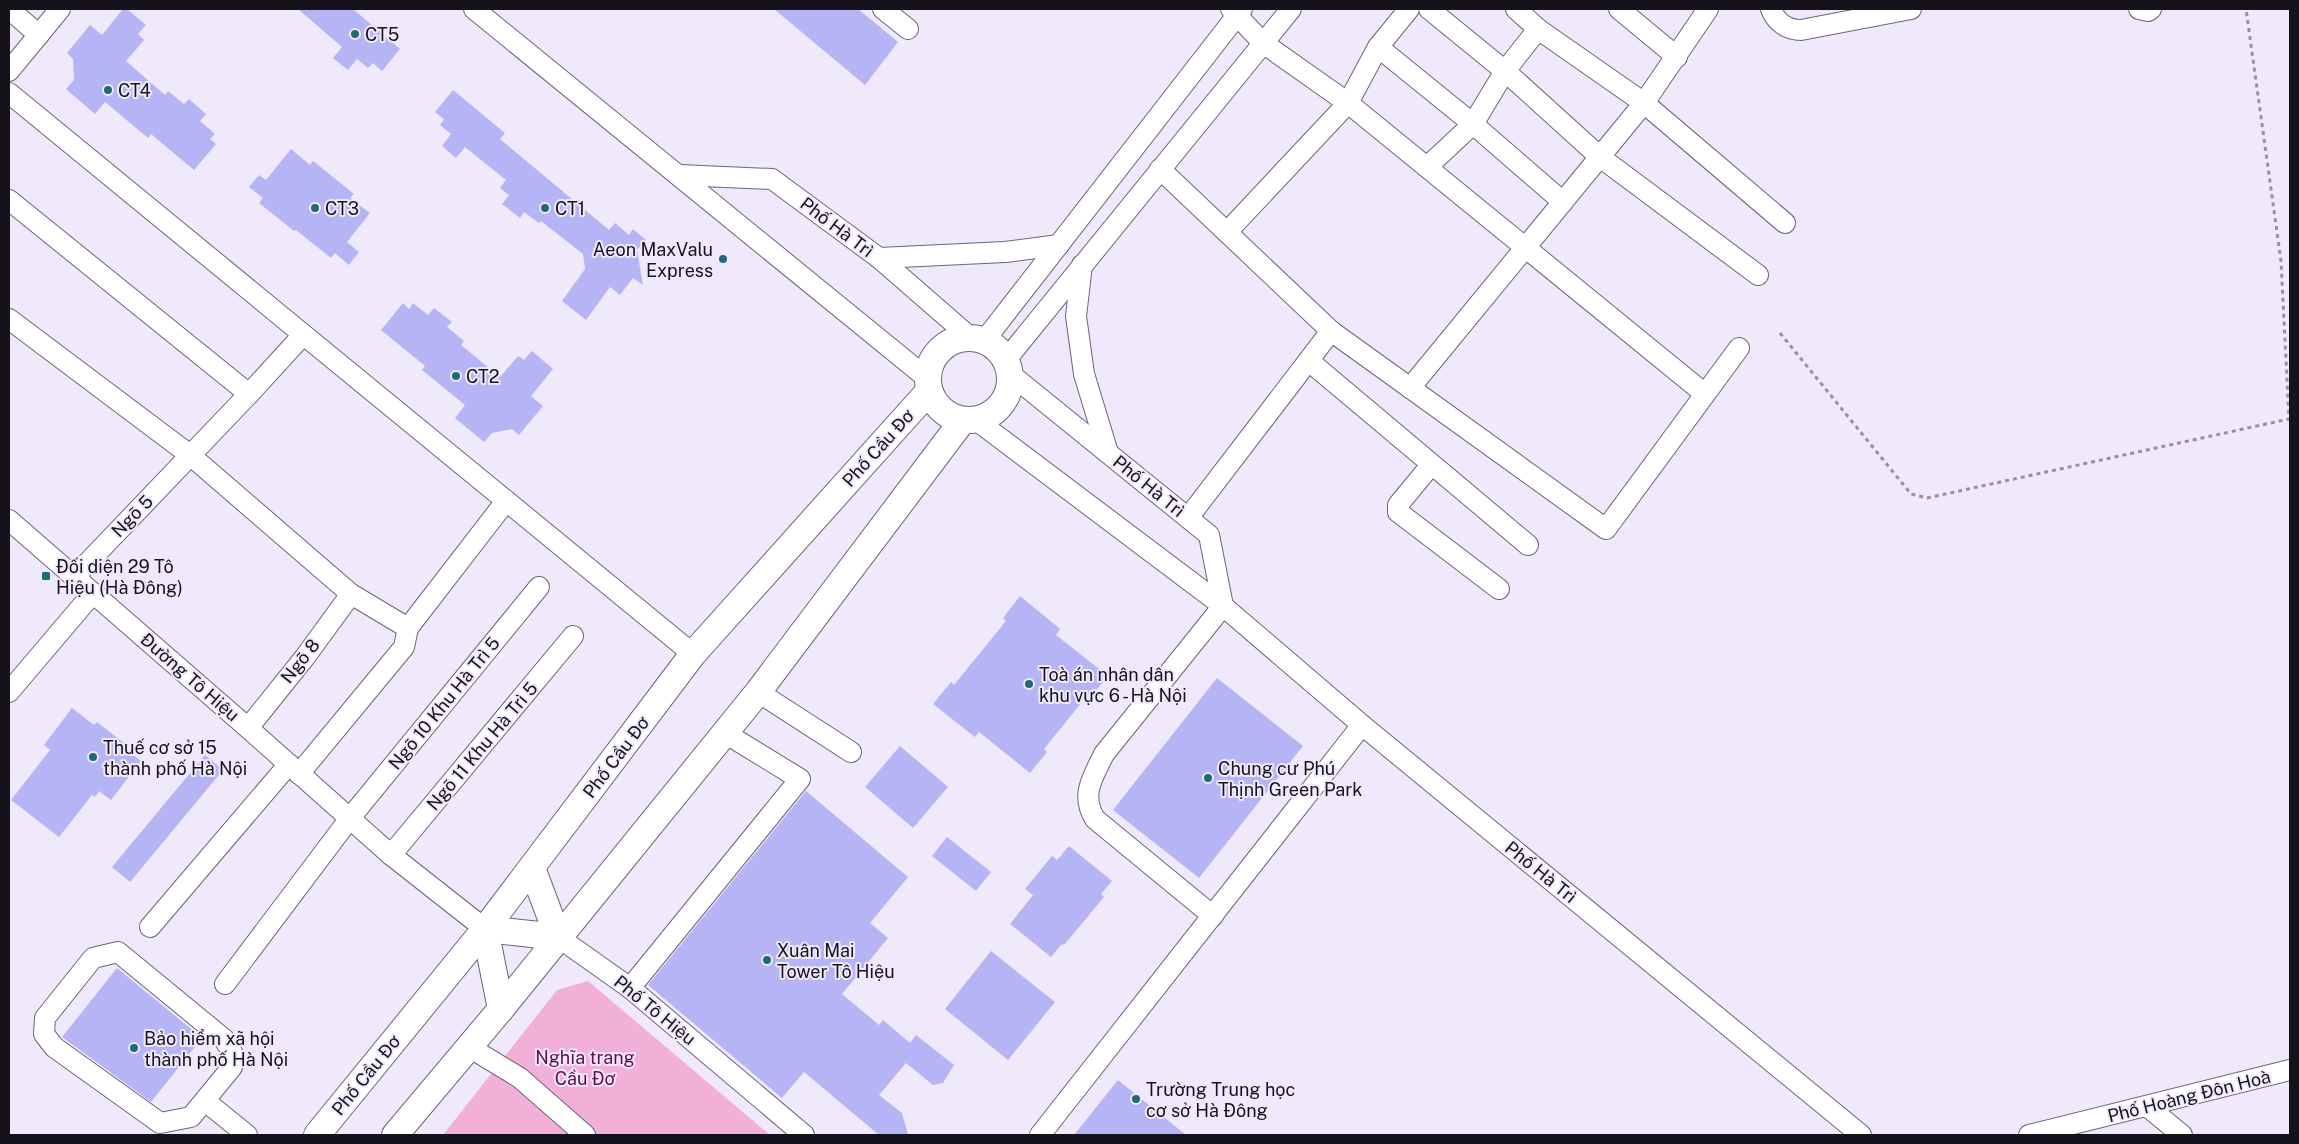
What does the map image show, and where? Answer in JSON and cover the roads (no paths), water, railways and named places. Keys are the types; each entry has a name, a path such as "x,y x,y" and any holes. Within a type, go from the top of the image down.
{"main road":[{"path":"957,340 977,340 996,349 1007,367 1009,386 1005,398 998,408 988,416 969,420 952,417 934,402 929,385 930,367 935,356 944,346 957,340"},
{"name":"Phố Cầu Đơ","path":"317,1135 486,930 693,654 929,385"},
{"path":"395,1135 501,1009 758,692 969,420"},
{"path":"532,868 558,937"},
{"path":"486,930 501,1009"},
{"name":"Phố Tô Hiệu","path":"486,930 558,937"}],"street":[{"path":"9,9 39,36"},
{"path":"9,71 60,9"},
{"path":"474,9 679,175 929,385"},
{"path":"883,9 908,29"},
{"path":"1007,367 1082,265 1291,9"},
{"path":"1227,232 1348,103 1378,47 1409,9"},
{"path":"1429,9 1505,71 1600,157 1758,275"},
{"path":"1516,9 1538,29 1644,103 1785,223"},
{"path":"1619,9 1676,57"},
{"path":"1410,388 1644,103 1708,9"},
{"path":"1771,9 1776,18 1785,27 1801,30 1911,9"},
{"path":"2139,9 2148,11 2151,9"},
{"path":"977,340 1059,245 1237,11 1263,43 1348,103 1705,394"},
{"path":"1427,167 1473,124 1505,71 1538,29"},
{"path":"1378,47 1473,124 1563,202"},
{"path":"9,92 693,654"},
{"path":"1160,169 1332,332 1606,529 1739,348"},
{"name":"Phố Hà Trì","path":"679,175 772,179 879,258 977,340"},
{"path":"9,200 249,394"},
{"path":"879,258 1005,252 1059,245"},
{"path":"1082,265 1076,316 1084,374 1108,453"},
{"path":"9,319 190,456 351,594 408,628"},
{"path":"1188,518 1332,332"},
{"name":"Ngõ 5","path":"74,577 303,335"},
{"path":"1309,361 1528,545"},
{"name":"Phố Hà Trì","path":"1007,367 1108,453 1209,535 1223,606"},
{"name":"Phố Hà Trì","path":"969,420 1223,606 1362,725 1861,1135"},
{"path":"1431,465 1398,505 1398,512 1499,588"},
{"path":"150,927 404,647 408,628 506,501"},
{"name":"Đường Tô Hiệu","path":"9,520 392,855 486,930"},
{"name":"Ngõ 10 Khu Hà Trì 5","path":"225,984 350,818 539,587"},
{"path":"9,692 93,593"},
{"name":"Ngõ 8","path":"248,728 305,657 351,594"},
{"path":"1212,916 1095,819 1089,810 1086,796 1104,754 1223,606"},
{"name":"Ngõ 11 Khu Hà Trì 5","path":"392,855 573,636"},
{"path":"758,692 851,752"},
{"path":"1040,1135 1362,725"},
{"path":"630,988 800,779 725,733"},
{"name":"Phố Tô Hiệu","path":"558,937 630,988 804,1135"},
{"path":"118,952 224,1039 232,1052 232,1067 205,1100 191,1116 160,1123 54,1047 44,1034 45,1018 93,958 118,952"},
{"path":"469,1047 520,1078 585,1135"},
{"name":"Phố Hoàng Đôn Hoà","path":"2029,1135 2148,1107 2290,1070"},
{"path":"205,1100 247,1135"},
{"path":"2148,1107 2182,1135"}],"place":[{"name":"CT5","path":"355,34"},
{"name":"CT4","path":"108,90"},
{"name":"CT3","path":"315,208"},
{"name":"CT1","path":"545,208"},
{"name":"Aeon MaxValu Express","path":"723,259"},
{"name":"CT2","path":"456,376"},
{"name":"Đối diện 29 Tô Hiệu (Hà Đông)","path":"46,576"},
{"name":"Toà án nhân dân khu vực 6 - Hà Nội","path":"1029,684"},
{"name":"Thuế cơ sở 15 thành phố Hà Nội","path":"93,757"},
{"name":"Chung cư Phú Thịnh Green Park","path":"1208,778"},
{"name":"Xuân Mai Tower Tô Hiệu","path":"767,960"},
{"name":"Bảo hiểm xã hội thành phố Hà Nội","path":"134,1048"},
{"name":"Trường Trung học cơ sở Hà Đông","path":"1136,1099"}],"park label":[{"name":"Nghĩa trang Cầu Đơ","path":"585,1067"}]}
